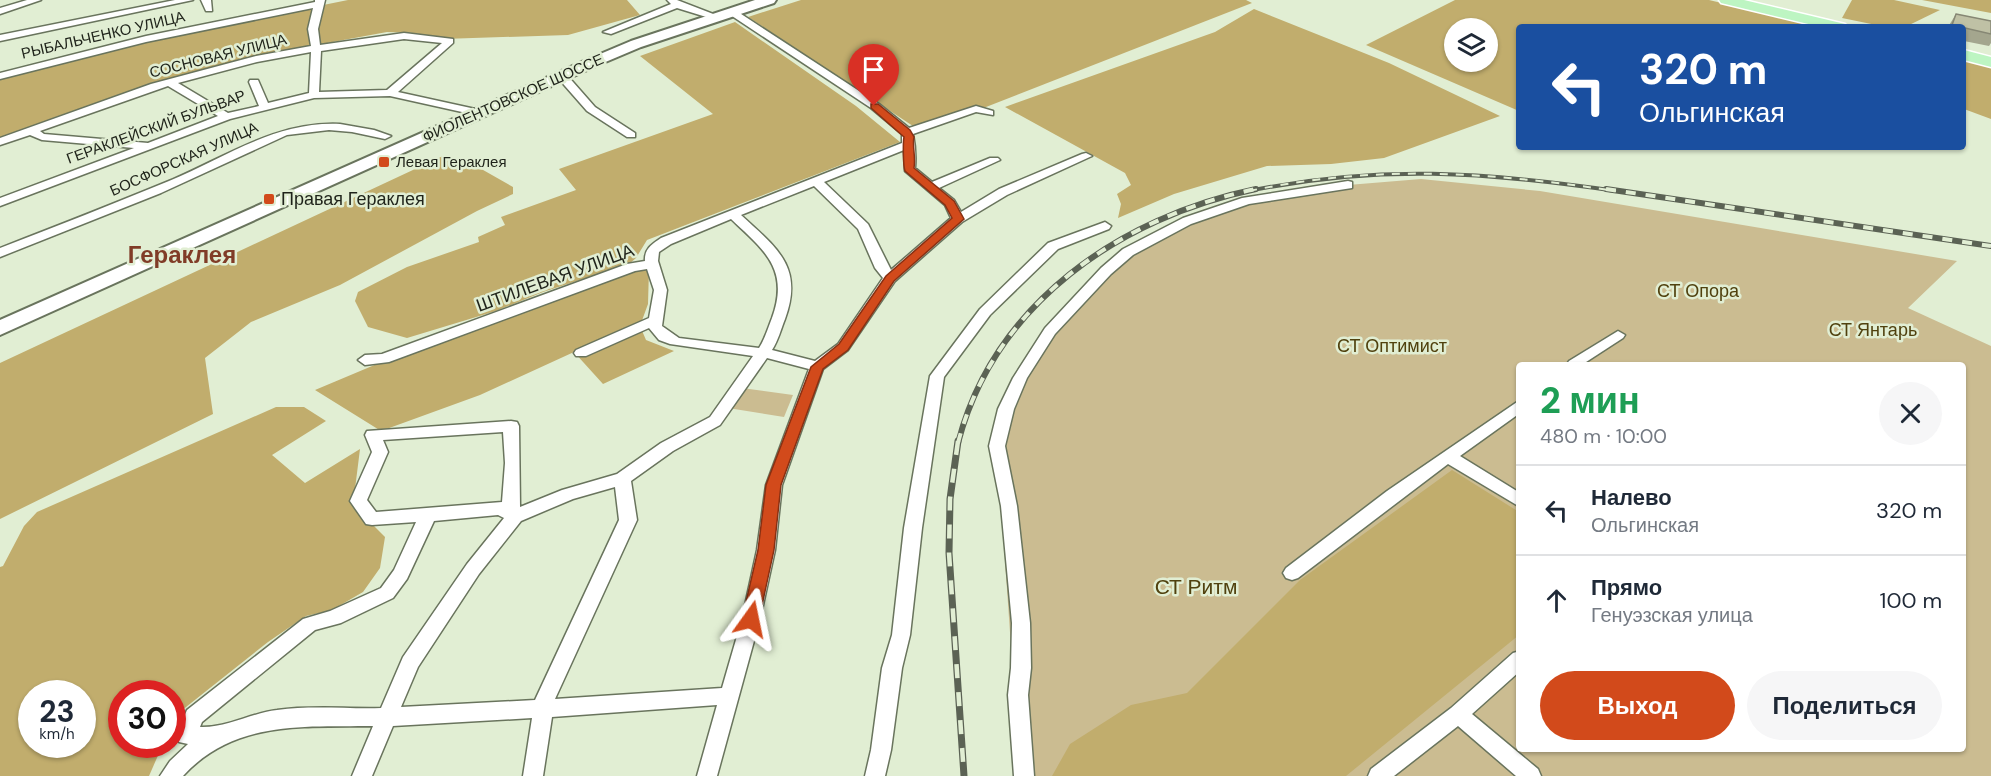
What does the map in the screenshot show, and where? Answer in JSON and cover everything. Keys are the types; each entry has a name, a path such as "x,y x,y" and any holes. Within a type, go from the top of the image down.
{"main road":[{"name":"ФИОЛЕНТОВСКОЕ ШОССЕ","path":"0,328 636,44 769,0"},
{"path":"1725,0 1827,24"},
{"path":"1745,0 1846,24"},
{"path":"1966,54 1991,60"}],"street":[{"path":"0,11 36,0"},
{"path":"0,38 188,0"},
{"path":"314,95 316,47 313,29 320,2"},
{"name":"РЫБАЛЬЧЕНКО УЛИЦА","path":"0,76 146,39 320,2"},
{"path":"608,32 674,2 724,15 874,106 907,139 911,153 909,169 950,203 958,219"},
{"name":"СОСНОВАЯ УЛИЦА","path":"0,142 169,82 256,59 316,47 404,36 450,41 390,93"},
{"path":"562,76 591,109 631,135"},
{"path":"169,82 226,117"},
{"path":"254,82 264,106"},
{"name":"ГЕРАКЛЕЙСКИЙ БУЛЬВАР","path":"0,202 226,117 314,95 390,93 480,113"},
{"name":"ШТИЛЕВАЯ УЛИЦА","path":"365,360 393,356 632,267 652,264 652,252 657,246 817,182 976,109 989,113"},
{"name":"БОСФОРСКАЯ УЛИЦА","path":"0,253 209,168 253,143 294,130 360,128 385,136"},
{"path":"31,131 42,137 150,145"},
{"path":"707,776 756,596 766,550 774,485 817,367 843,347 890,278 958,219 1003,192 1086,156"},
{"path":"930,187 994,160"},
{"path":"817,182 864,227 882,268 890,278"},
{"path":"1024,776 1018,696 1021,668 1021,623 1009,506 997,446 1006,409 1020,378 1050,331 1106,271 1128,252 1187,221 1246,201 1348,185"},
{"name":"ГЕРАКЛЕЙСКИЙ БУЛЬВАР","path":"0,193 22,194"},
{"path":"362,776 410,663 473,569 515,516 568,494 622,479 667,447 715,421 768,346 785,300 786,288 783,273 771,250 734,215"},
{"path":"875,776 881,750 892,668 901,635 913,528 937,376 985,312 1053,246 1105,226"},
{"path":"652,264 659,276 660,308 656,327 661,335 671,340 797,359 817,367"},
{"path":"581,353 656,320"},
{"path":"1577,362 1618,335"},
{"path":"1292,573 1393,495 1516,408"},
{"path":"511,426 513,463 510,503 515,516 500,508 372,519 358,501 380,452 373,435 511,426"},
{"path":"1449,457 1516,499"},
{"path":"533,776 541,708 556,669 628,520 622,479"},
{"path":"214,738 186,735 194,716 310,624 334,618 387,593 401,574 428,515"},
{"path":"1378,776 1458,714 1516,663"},
{"path":"170,776 179,764 214,738 244,725 284,718 386,717 728,696"},
{"path":"1458,714 1531,776"}],"green space":[{"path":"1421,179 1540,191 1957,261 1908,308 1991,346 1991,776 1020,776 997,446 1020,378 1096,282 1128,252 1187,221 1246,201 1348,185"},
{"path":"742,388 793,395 784,417 728,408"}],"shaded area":[{"path":"348,0 627,0 640,15 568,35 443,39 414,33 387,32 289,50 228,64 0,140 0,79 121,46"},
{"path":"801,0 1246,0 1252,3 922,132 748,17"},
{"path":"1455,0 1709,0 1809,24 1516,24 1516,110 1366,45"},
{"path":"1852,0 1894,0 1940,10 1911,24 1871,24 1842,18"},
{"path":"1922,0 1991,0 1991,13"},
{"path":"1254,9 1389,63 1500,116 1384,158 1331,164 1267,166 1174,194 1118,218 1121,204 1117,194 1131,185 1125,173 1005,107 1215,32"},
{"path":"735,22 856,106 900,142 647,240 636,258 629,264 543,292 496,311 407,338 368,327 355,301 358,292 407,267 479,242 478,237 505,225 501,217 576,190 559,169 713,114 640,56"},
{"path":"1966,59 1991,65 1991,119 1966,110"},
{"path":"445,155 462,165 469,162 513,187 513,194 340,285 251,322 205,358 213,414 0,519 0,363"},
{"path":"629,267 649,269 648,304 640,326 646,340 674,351 603,384 574,352 480,395 381,431 315,390 384,361"},
{"path":"276,407 304,407 326,421 272,455 305,483 360,449 353,505 385,537 380,568 363,592 332,610 306,616 268,642 186,707 186,680 108,680 108,758 157,758 149,776 0,776 0,567 3,566 24,526 37,512"},
{"path":"1452,470 1516,510 1516,637 1346,776 1052,776 1070,744 1131,705 1187,693 1300,580"}],"building":[{"path":"1956,14 1991,21 1991,34 1966,28 1966,24 1952,24"}],"railway":[{"path":"1249,191 1297,182 1388,174 1522,179 1616,191"},
{"path":"958,443 976,393 1001,349 1032,309 1069,274 1111,245 1157,221 1206,202 1256,189"},
{"path":"1606,189 1991,246"},
{"path":"958,441 950,499 949,553 964,776"}],"place":[{"name":"Левая Гераклея","path":"384,162"},
{"name":"Правая Гераклея","path":"269,199"}],"district":[{"name":"Гераклея","path":"182,254"}],"route":[{"path":"751,619 766,550 774,485 817,367 843,347 860,326 890,278 958,219 950,203 909,169 911,153 907,145 909,137 907,132 874,106"}],"park label":[{"name":"СТ Опора","path":"1698,291"},
{"name":"СТ Янтарь","path":"1873,330"},
{"name":"СТ Оптимист","path":"1392,346"},
{"name":"СТ Ритм","path":"1196,587"}]}
